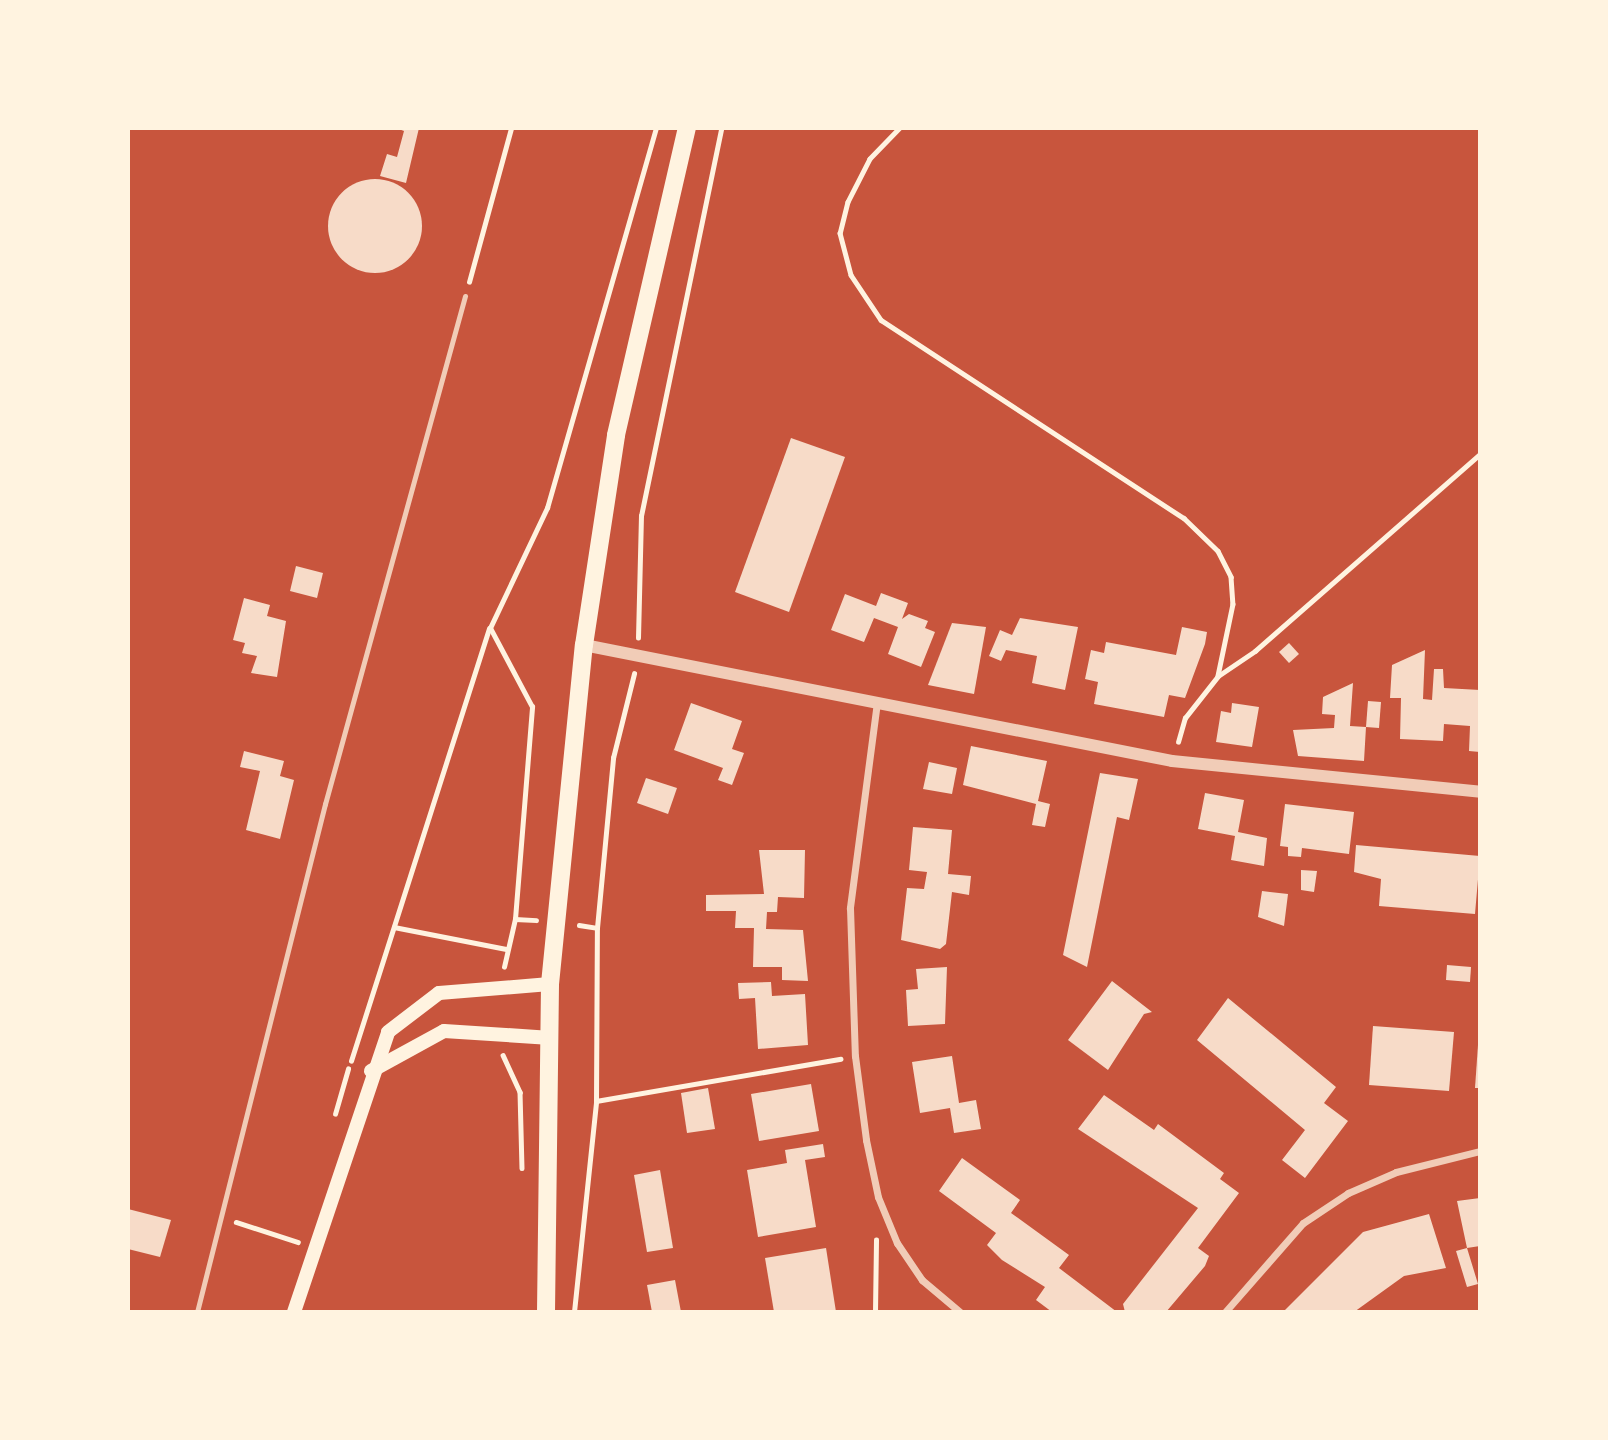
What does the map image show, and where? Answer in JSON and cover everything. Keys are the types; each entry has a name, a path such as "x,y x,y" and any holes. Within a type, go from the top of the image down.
{"main road":[{"path":"547,1312 550,984 584,645 616,435 687,128"},
{"path":"294,1312 370,1072 388,1032 430,997 550,984"},
{"path":"370,1072 444,1031 551,1038"}],"street":[{"path":"584,645 1172,761 1267,775 1480,792"},
{"path":"877,701 850,908 855,1056 878,1197 922,1280 960,1312"},
{"path":"1225,1312 1303,1223 1348,1193 1396,1172 1480,1152"}],"lane":[{"path":"197,1312 325,804 466,296"}],"path":[{"path":"466,296 511,128"},
{"path":"331,1128 490,628 547,508 656,128"},
{"path":"640,618 640,516 721,128"},
{"path":"900,128 870,159 848,202 840,233 851,275 881,320 1184,518 1218,551 1231,577 1233,604 1218,676"},
{"path":"1172,761 1185,718 1218,676 1255,651 1480,454"},
{"path":"394,928 506,949 516,919 533,707 490,628"},
{"path":"574,1312 596,1101 597,928 613,758 631,694"},
{"path":"501,1052 520,1092 522,1176"},
{"path":"596,1101 855,1056"},
{"path":"875,1312 878,1197"},
{"path":"222,1217 298,1242 301,1229"}],"building":[{"path":"396,128 419,128 406,183 380,176 387,154 397,157 404,131"},
{"path":"375,179 393,183 408,193 418,208 422,226 418,244 408,259 393,269 375,273 357,269 342,259 332,244 328,226 332,208 342,193 357,183"},
{"path":"791,438 845,457 789,612 735,592"},
{"path":"296,566 323,573 317,598 290,591"},
{"path":"881,593 908,603 902,619 909,614 928,621 925,628 935,632 921,667 888,654 898,627 874,618 864,642 831,630 845,594 876,606"},
{"path":"244,598 270,605 267,616 286,621 277,677 251,673 257,656 242,653 245,643 233,640"},
{"path":"1020,618 1078,627 1065,690 1032,683 1037,656 1006,650 1001,661 989,656 1000,630 1012,635"},
{"path":"952,623 986,627 974,694 928,685"},
{"path":"1182,627 1207,632 1205,644 1185,698 1169,695 1164,717 1094,704 1098,682 1085,679 1091,650 1104,653 1106,642 1176,655"},
{"path":"1289,643 1299,654 1289,663 1279,652"},
{"path":"1425,650 1423,699 1432,700 1434,669 1443,669 1444,688 1480,690 1480,752 1469,751 1470,726 1444,724 1443,741 1400,739 1401,698 1390,698 1392,665"},
{"path":"1353,683 1350,726 1366,727 1364,761 1298,756 1293,730 1334,728 1335,715 1322,714 1323,697"},
{"path":"1368,701 1381,702 1379,728 1366,727"},
{"path":"691,703 742,721 732,749 744,753 732,785 718,780 723,768 674,750"},
{"path":"1232,703 1259,707 1252,747 1216,742 1221,711 1231,713"},
{"path":"971,746 1047,761 1038,801 1050,804 1045,827 1032,825 1036,804 963,785"},
{"path":"244,751 284,761 280,776 294,780 280,839 246,830 260,771 240,767"},
{"path":"929,762 957,768 952,794 923,789"},
{"path":"1100,773 1138,779 1129,820 1117,817 1087,967 1063,955"},
{"path":"646,778 677,788 668,814 637,803"},
{"path":"1205,793 1244,800 1238,832 1267,838 1264,866 1231,860 1235,836 1198,829"},
{"path":"1285,804 1354,812 1349,854 1302,848 1301,857 1288,856 1288,847 1280,846"},
{"path":"913,827 952,830 948,874 971,876 969,895 952,892 946,944 940,949 901,940 907,888 924,889 927,872 909,870"},
{"path":"1356,845 1480,856 1475,914 1379,906 1381,879 1354,872"},
{"path":"759,850 805,850 804,898 778,897 777,912 767,912 766,929 803,930 808,981 782,980 782,967 753,967 754,928 735,928 736,911 706,911 706,895 764,894"},
{"path":"1301,870 1317,871 1314,892 1301,890"},
{"path":"1262,891 1288,894 1284,926 1258,917"},
{"path":"1447,965 1471,967 1470,982 1446,980"},
{"path":"947,967 945,1024 908,1026 906,990 918,989 916,969"},
{"path":"1112,981 1152,1012 1144,1014 1108,1070 1068,1040"},
{"path":"771,982 772,996 805,994 808,1045 758,1049 755,998 739,999 738,983"},
{"path":"1228,998 1336,1087 1324,1103 1348,1121 1305,1178 1282,1160 1305,1130 1197,1040"},
{"path":"1373,1026 1454,1032 1449,1091 1369,1085"},
{"path":"1478,1045 1480,1088 1475,1088"},
{"path":"952,1056 959,1103 976,1100 981,1129 954,1133 950,1108 920,1113 912,1062"},
{"path":"811,1084 819,1131 759,1141 751,1094"},
{"path":"708,1088 715,1129 687,1133 681,1093"},
{"path":"1104,1095 1154,1130 1158,1124 1224,1173 1220,1179 1239,1193 1198,1248 1209,1256 1205,1266 1166,1312 1125,1312 1123,1304 1198,1208 1078,1129"},
{"path":"823,1144 825,1157 805,1160 816,1227 758,1237 747,1170 787,1163 785,1150"},
{"path":"962,1158 1020,1200 1011,1213 1069,1255 1059,1268 1117,1312 1052,1312 1036,1300 1045,1287 1002,1260 987,1245 996,1233 939,1191"},
{"path":"660,1170 673,1248 647,1252 634,1175"},
{"path":"1480,1198 1480,1246 1467,1248 1457,1201"},
{"path":"128,1209 171,1220 160,1257 128,1249"},
{"path":"1429,1214 1446,1268 1404,1276 1354,1312 1283,1312 1363,1232"},
{"path":"826,1248 836,1312 774,1312 765,1258"},
{"path":"1467,1248 1478,1284 1467,1287 1456,1251"},
{"path":"675,1280 681,1312 652,1312 647,1285"}]}
